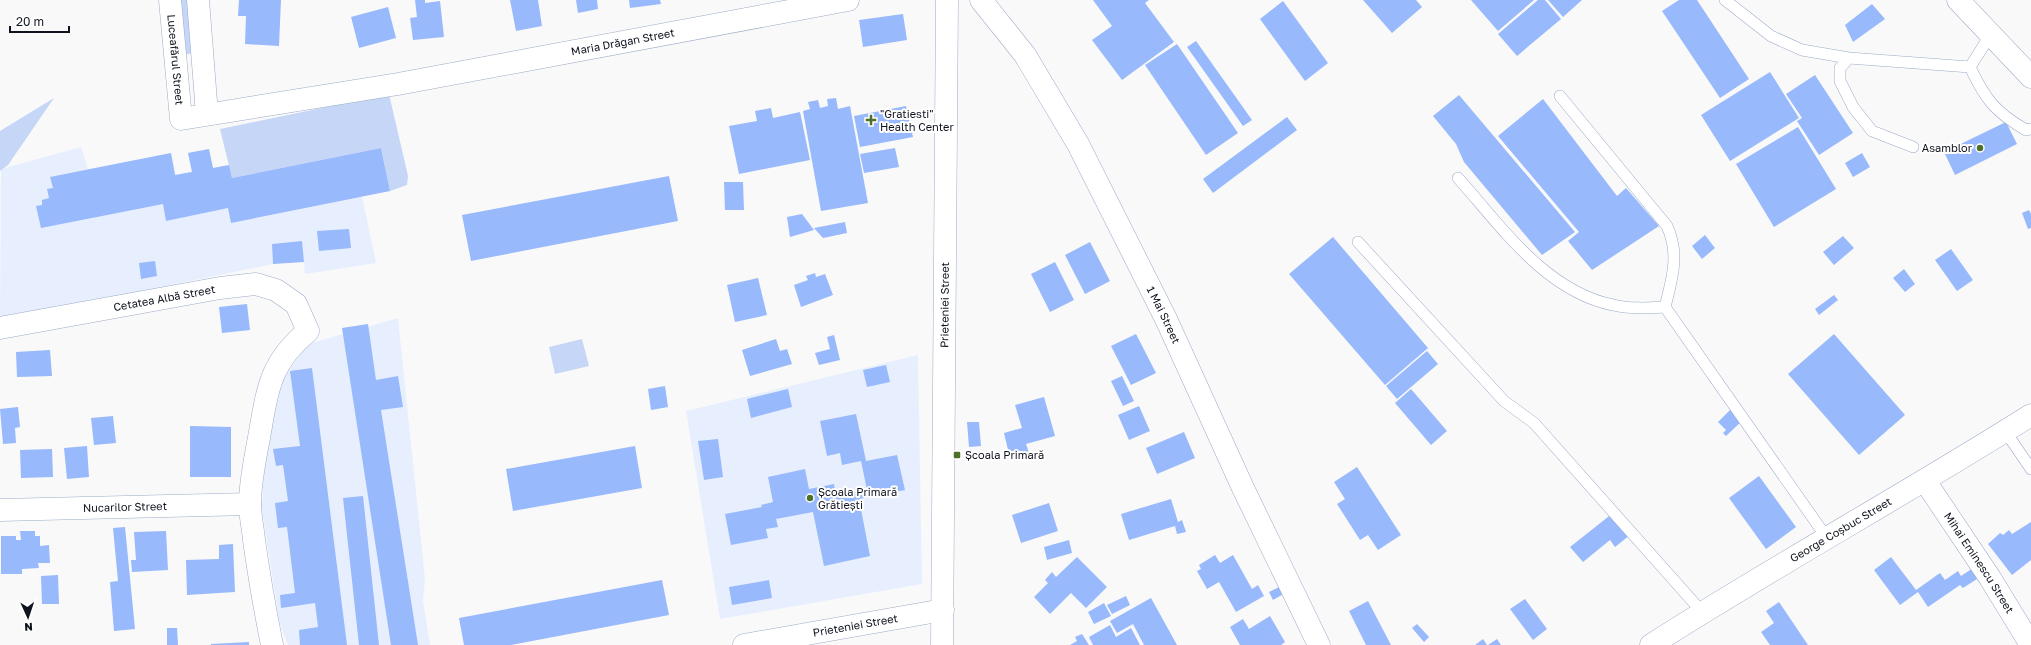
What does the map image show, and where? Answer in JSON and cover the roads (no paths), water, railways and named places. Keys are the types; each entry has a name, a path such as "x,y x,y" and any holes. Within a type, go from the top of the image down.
{"street":[{"name":"Luceafărul Street","path":"170,0 181,119"},
{"path":"198,0 208,114"},
{"name":"Maria Drăgan Street","path":"181,119 398,84 848,0"},
{"name":"Prieteniei Street","path":"942,645 947,0"},
{"name":"1 Mai Street","path":"981,0 1025,55 1078,144 1166,318 1244,488 1319,645"},
{"path":"1958,0 2031,77"},
{"name":"Cetatea Albă Street","path":"0,328 220,288 256,284 276,290 296,304 308,331 292,344 279,362 271,379 265,401 252,479 250,504"},
{"name":"George Coșbuc Street","path":"1651,645 1673,639 1704,612 1924,481 2031,414"},
{"name":"Mihai Eminescu Street","path":"1924,481 1990,578 2031,645"},
{"path":"250,504 260,588 272,645"},
{"name":"Nucarilor Street","path":"0,510 250,504"},
{"name":"Prieteniei Street","path":"744,645 943,610"}],"lane":[{"path":"1725,0 1771,36 1802,50 1849,58 1970,68"},
{"path":"1970,68 1990,34"},
{"path":"1849,58 1840,68 1840,81 1853,107 1872,131 1913,147"},
{"path":"1970,68 1982,93 2006,118 2026,130 2031,129"},
{"path":"1560,96 1667,226 1672,237 1675,259 1665,307 1827,538"},
{"path":"1458,178 1526,254 1557,280 1584,295 1612,305 1636,308 1665,307"},
{"path":"1358,242 1504,401 1534,423 1704,612"},
{"path":"2005,431 2031,469"}],"place":[{"name":"\"Gratiesti\" Health Center","path":"871,120"},
{"name":"Asamblor","path":"1980,148"},
{"name":"Școala Primară","path":"957,455"},
{"name":"Școala Primară Grătiești","path":"810,498"}]}
